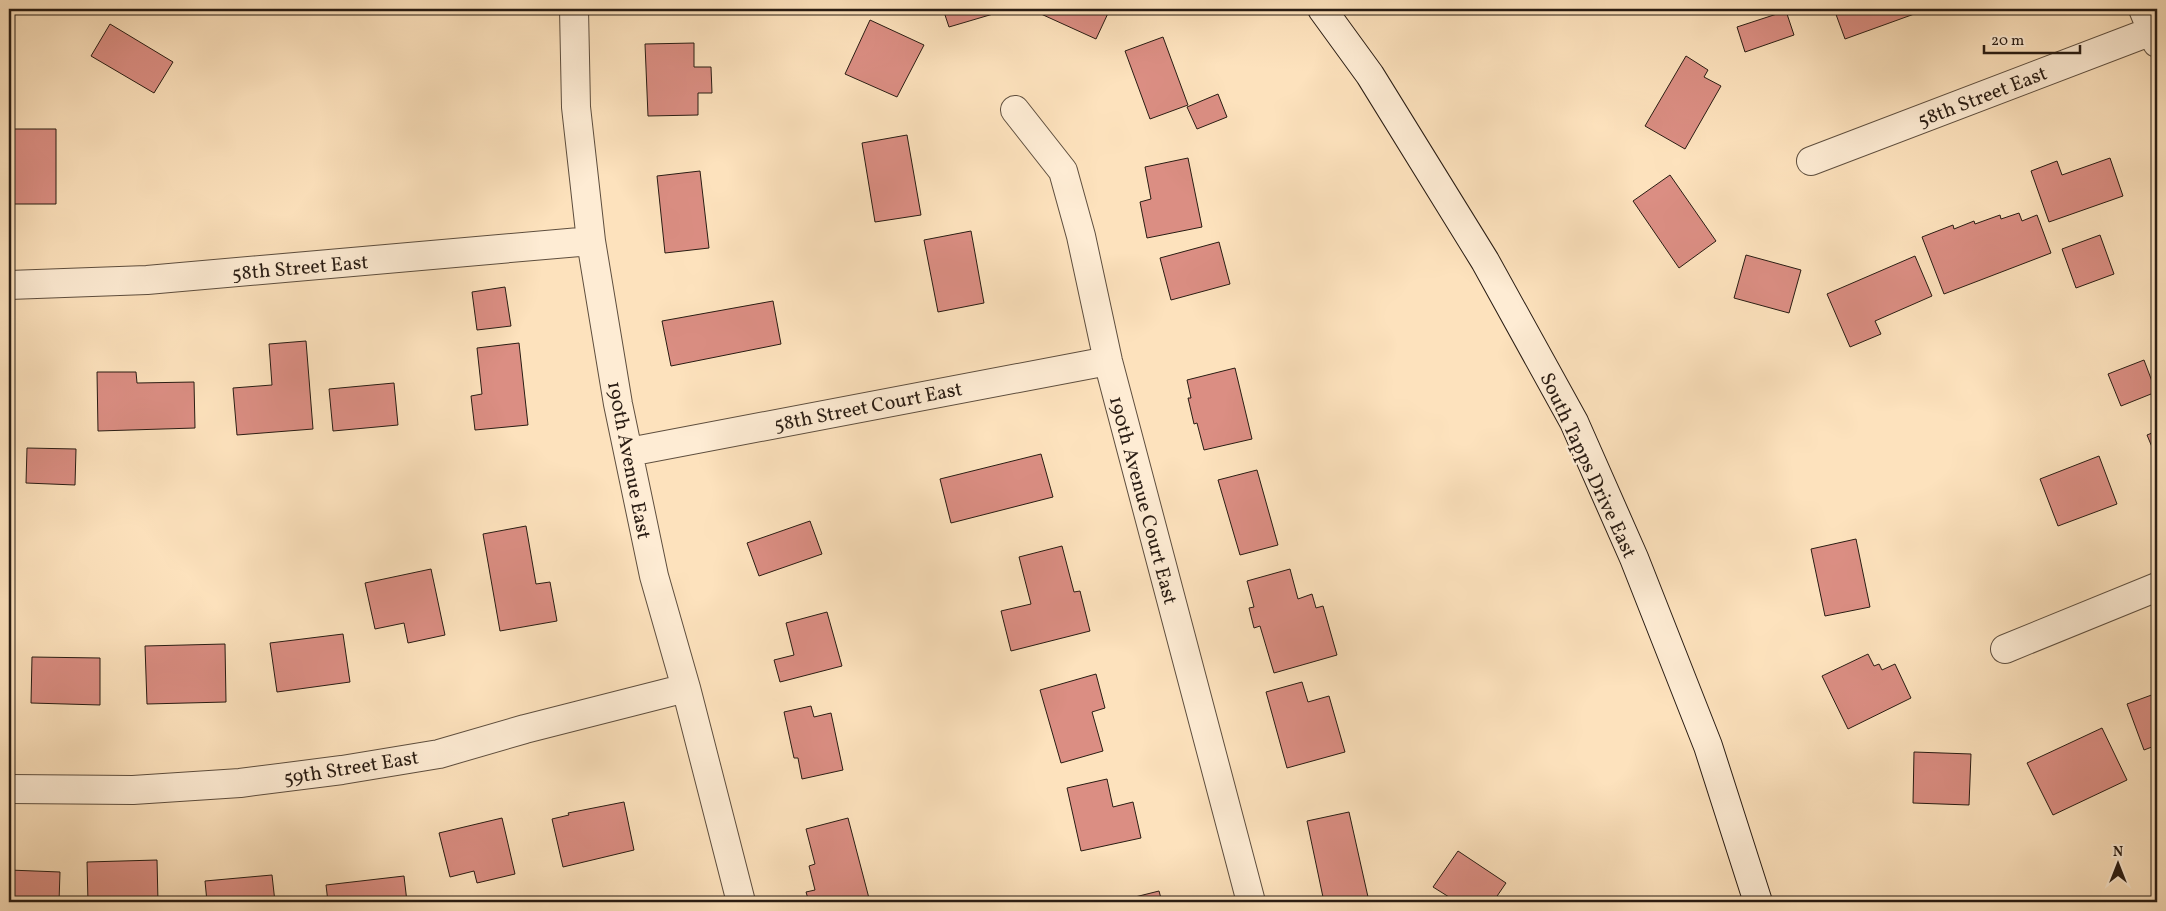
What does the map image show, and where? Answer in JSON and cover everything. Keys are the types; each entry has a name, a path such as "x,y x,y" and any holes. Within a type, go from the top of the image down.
{"street":[{"name":"190th Avenue East","path":"574,9 576,106 590,241 618,404 654,576 686,688 741,902"},
{"name":"South Tapps Drive East","path":"1322,9 1370,75 1485,261 1574,422 1634,558 1708,746 1758,902"},
{"name":"58th Street East","path":"1811,161 2151,28"},
{"name":"190th Avenue Court East","path":"1014,110 1063,171 1081,236 1108,361 1251,902"},
{"name":"58th Street East","path":"9,285 146,280 590,241"},
{"name":"58th Street Court East","path":"629,452 1108,361"},
{"path":"2005,649 2157,587"},
{"name":"59th Street East","path":"9,789 133,790 240,783 342,770 439,754 525,729 686,688"}],"building":[{"path":"943,9 1010,9 949,27"},
{"path":"1030,9 1110,9 1096,39"},
{"path":"1834,9 1915,9 1917,13 1845,39"},
{"path":"1786,11 1794,35 1745,52 1737,27"},
{"path":"870,20 924,45 897,97 845,74"},
{"path":"110,24 173,62 154,93 91,56"},
{"path":"1163,37 1188,105 1150,119 1125,51"},
{"path":"694,43 694,67 711,67 712,93 698,93 698,115 648,116 645,44"},
{"path":"1686,56 1708,70 1704,77 1721,86 1685,149 1645,126"},
{"path":"1218,94 1227,117 1197,129 1187,107"},
{"path":"9,129 56,129 56,204 9,204"},
{"path":"907,135 921,215 875,222 862,143"},
{"path":"1188,158 1202,227 1147,238 1140,202 1151,199 1145,167"},
{"path":"2110,158 2123,196 2049,222 2031,171 2057,161 2062,175"},
{"path":"700,171 709,248 665,253 657,176"},
{"path":"1670,175 1716,241 1679,268 1633,201"},
{"path":"2019,213 2022,221 2037,215 2051,253 1944,294 1922,237 1953,225 1954,229 1974,221 1975,224 2000,215 2001,219"},
{"path":"971,231 984,303 938,312 924,240"},
{"path":"2100,235 2114,274 2076,288 2062,249"},
{"path":"1219,242 1230,284 1171,300 1160,258"},
{"path":"1746,255 1801,270 1789,313 1734,298"},
{"path":"1915,256 1932,296 1875,321 1881,334 1850,347 1827,294"},
{"path":"505,287 511,326 477,330 472,292"},
{"path":"773,301 781,344 671,366 662,321"},
{"path":"306,341 313,429 237,435 233,388 272,385 269,344"},
{"path":"519,343 528,425 475,430 471,396 482,394 477,348"},
{"path":"2144,360 2156,392 2121,406 2108,374"},
{"path":"1235,368 1252,439 1204,450 1197,423 1194,424 1188,398 1191,398 1187,380"},
{"path":"97,372 136,372 137,383 194,382 195,428 98,431"},
{"path":"394,383 398,425 333,431 329,389"},
{"path":"2157,431 2157,459 2147,435"},
{"path":"27,448 76,449 75,485 26,483"},
{"path":"1041,454 1053,497 951,523 940,479"},
{"path":"2099,456 2117,504 2058,526 2040,479"},
{"path":"1257,470 1278,545 1240,555 1218,480"},
{"path":"810,521 822,554 759,576 747,543"},
{"path":"526,526 536,584 550,582 557,621 500,631 483,534"},
{"path":"1856,539 1870,607 1825,616 1811,549"},
{"path":"1062,546 1074,592 1080,591 1090,631 1011,651 1001,611 1031,604 1019,557"},
{"path":"431,569 445,635 408,643 404,623 375,629 365,583"},
{"path":"1290,569 1298,599 1312,594 1316,608 1323,606 1337,655 1274,673 1260,626 1254,628 1249,608 1254,607 1247,581"},
{"path":"827,612 842,666 780,682 774,660 794,655 786,623"},
{"path":"343,634 350,682 277,692 270,643"},
{"path":"225,644 226,702 147,704 145,646"},
{"path":"1868,654 1874,666 1879,664 1882,670 1895,664 1911,698 1848,729 1822,676"},
{"path":"32,657 100,658 100,705 31,703"},
{"path":"1096,674 1105,708 1092,712 1103,751 1061,763 1040,690"},
{"path":"1302,682 1308,702 1329,696 1345,752 1287,768 1266,692"},
{"path":"2157,693 2157,745 2144,750 2127,704"},
{"path":"811,706 814,717 831,713 843,770 802,779 798,758 794,758 784,712"},
{"path":"2102,728 2127,780 2053,815 2027,763"},
{"path":"1914,752 1971,754 1969,805 1913,803"},
{"path":"1107,779 1113,807 1133,802 1141,838 1081,851 1067,788"},
{"path":"624,802 634,850 563,867 552,819 569,815 568,813"},
{"path":"1349,812 1368,897 1344,902 1324,902 1307,821"},
{"path":"502,818 515,874 477,883 474,871 450,877 439,833"},
{"path":"848,818 870,902 809,902 806,892 815,890 809,866 815,864 806,829"},
{"path":"1458,851 1506,883 1493,902 1457,902 1433,887"},
{"path":"157,860 158,902 88,902 87,862"},
{"path":"9,870 60,872 59,902 9,902"},
{"path":"272,875 275,902 207,902 205,881"},
{"path":"404,876 407,902 328,902 326,885"},
{"path":"1159,891 1162,902 1115,902"}]}
